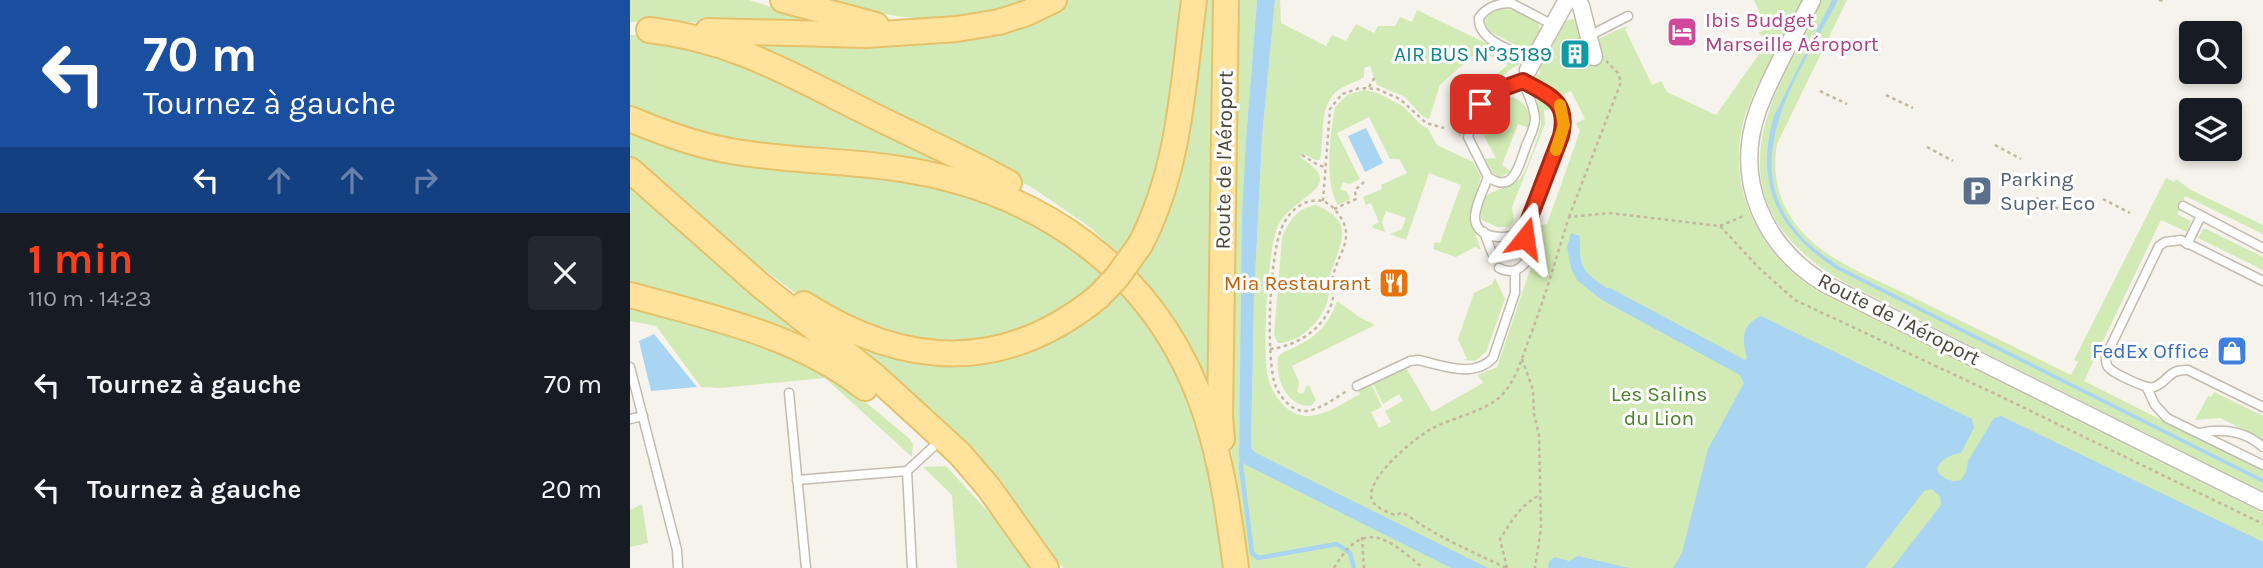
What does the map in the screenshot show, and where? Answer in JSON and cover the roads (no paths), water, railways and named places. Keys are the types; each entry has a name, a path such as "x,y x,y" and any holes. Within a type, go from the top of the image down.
{"main road":[{"path":"783,0 864,23 922,32"},
{"path":"640,30 866,35 922,32 999,22 1054,0"},
{"path":"698,228 799,301 861,336 933,353 968,353 1025,341 1077,314 1098,297 1117,277 1140,245 1155,217 1173,161 1194,0"},
{"name":"Route de l'Aéroport","path":"1225,488 1220,417 1226,0"},
{"path":"640,30 683,34 709,40 766,63 1007,182 1053,213 1090,245 1143,299 1185,365 1205,414 1225,488 1236,568"},
{"path":"630,119 679,139 730,151 892,167 967,182 1028,206 1090,245"},
{"path":"630,170 760,285 877,378 960,454 989,488 1046,568"},
{"path":"630,295 737,324 773,337 849,375 933,447 1021,534"}],"street":[{"path":"1528,70 1567,0"},
{"path":"1577,0 1581,6 1594,57"},
{"name":"Route de l'Aéroport","path":"1812,0 1767,90 1753,130 1750,151 1753,192 1770,232 1784,251 1802,269 1825,284 2263,502"}],"lane":[{"path":"1499,268 1515,271 1527,260 1525,230 1564,125 1560,105 1556,100 1528,70 1486,36 1479,22 1482,13 1497,5 1511,3 1553,25"},
{"path":"1589,36 1628,16"},
{"path":"1528,70 1534,125 1513,177 1504,183 1498,183 1488,177 1468,137 1478,107 1528,70"},
{"path":"1488,177 1475,217 1492,253"},
{"path":"2183,206 2263,248"},
{"path":"2187,244 2202,216"},
{"path":"1484,232 1496,237 1507,237 1525,230"},
{"path":"2263,281 2187,244 2174,240 2159,246 2106,356 2111,370 2147,388 2156,387 2171,373 2188,370 2263,407"},
{"path":"1357,386 1410,361 1418,360 1465,370 1478,368 1489,362 1493,358 1515,293 1515,271"},
{"path":"630,367 677,550 678,568"},
{"path":"2147,388 2161,413 2263,465"},
{"path":"789,393 806,568"},
{"path":"630,419 643,416"},
{"path":"2199,433 2214,430 2236,432 2263,447"},
{"path":"797,480 907,471 933,447"},
{"path":"907,471 912,568"}],"water":[{"path":"1257,0 1275,0 1262,138 1254,299 1251,448 1256,453 1488,568 1451,568 1246,465 1239,457 1242,219"},
{"path":"1832,0 1838,0 1790,90 1778,122 1772,153 1773,184 1785,214 1808,243 1838,266 2263,479 2263,483 1836,269 1799,238 1776,204 1767,164 1769,141 1774,116"},
{"path":"1366,128 1383,163 1365,172 1348,136"},
{"path":"1571,233 1580,236 1581,262 1598,282 1745,360 1746,328 1761,316 1972,419 1974,428 1961,453 1947,458 1937,468 1939,474 1947,479 1961,480 1968,461 1994,418 2001,416 2263,542 2263,568 1892,568 1941,505 1940,496 1931,489 1924,491 1865,568 1673,568 1682,553 1708,449 1744,383 1740,375 1602,300 1577,280 1571,268 1567,247"},
{"path":"654,334 697,387 651,391 639,341"},
{"path":"1578,556 1629,568 1548,568 1554,557 1569,561"}],"waterway":[{"path":"1242,458 1252,553 1258,558 1337,544 1350,553 1354,568"}],"place":[{"name":"Ibis Budget Marseille Aéroport","path":"1682,32"},
{"name":"AIR BUS N°35189","path":"1575,54"},
{"name":"Parking Super Eco","path":"1977,191"},
{"name":"Mia Restaurant","path":"1394,283"},
{"name":"FedEx Office","path":"2232,351"}],"park label":[{"name":"Les Salins du Lion","path":"1659,406"}]}
